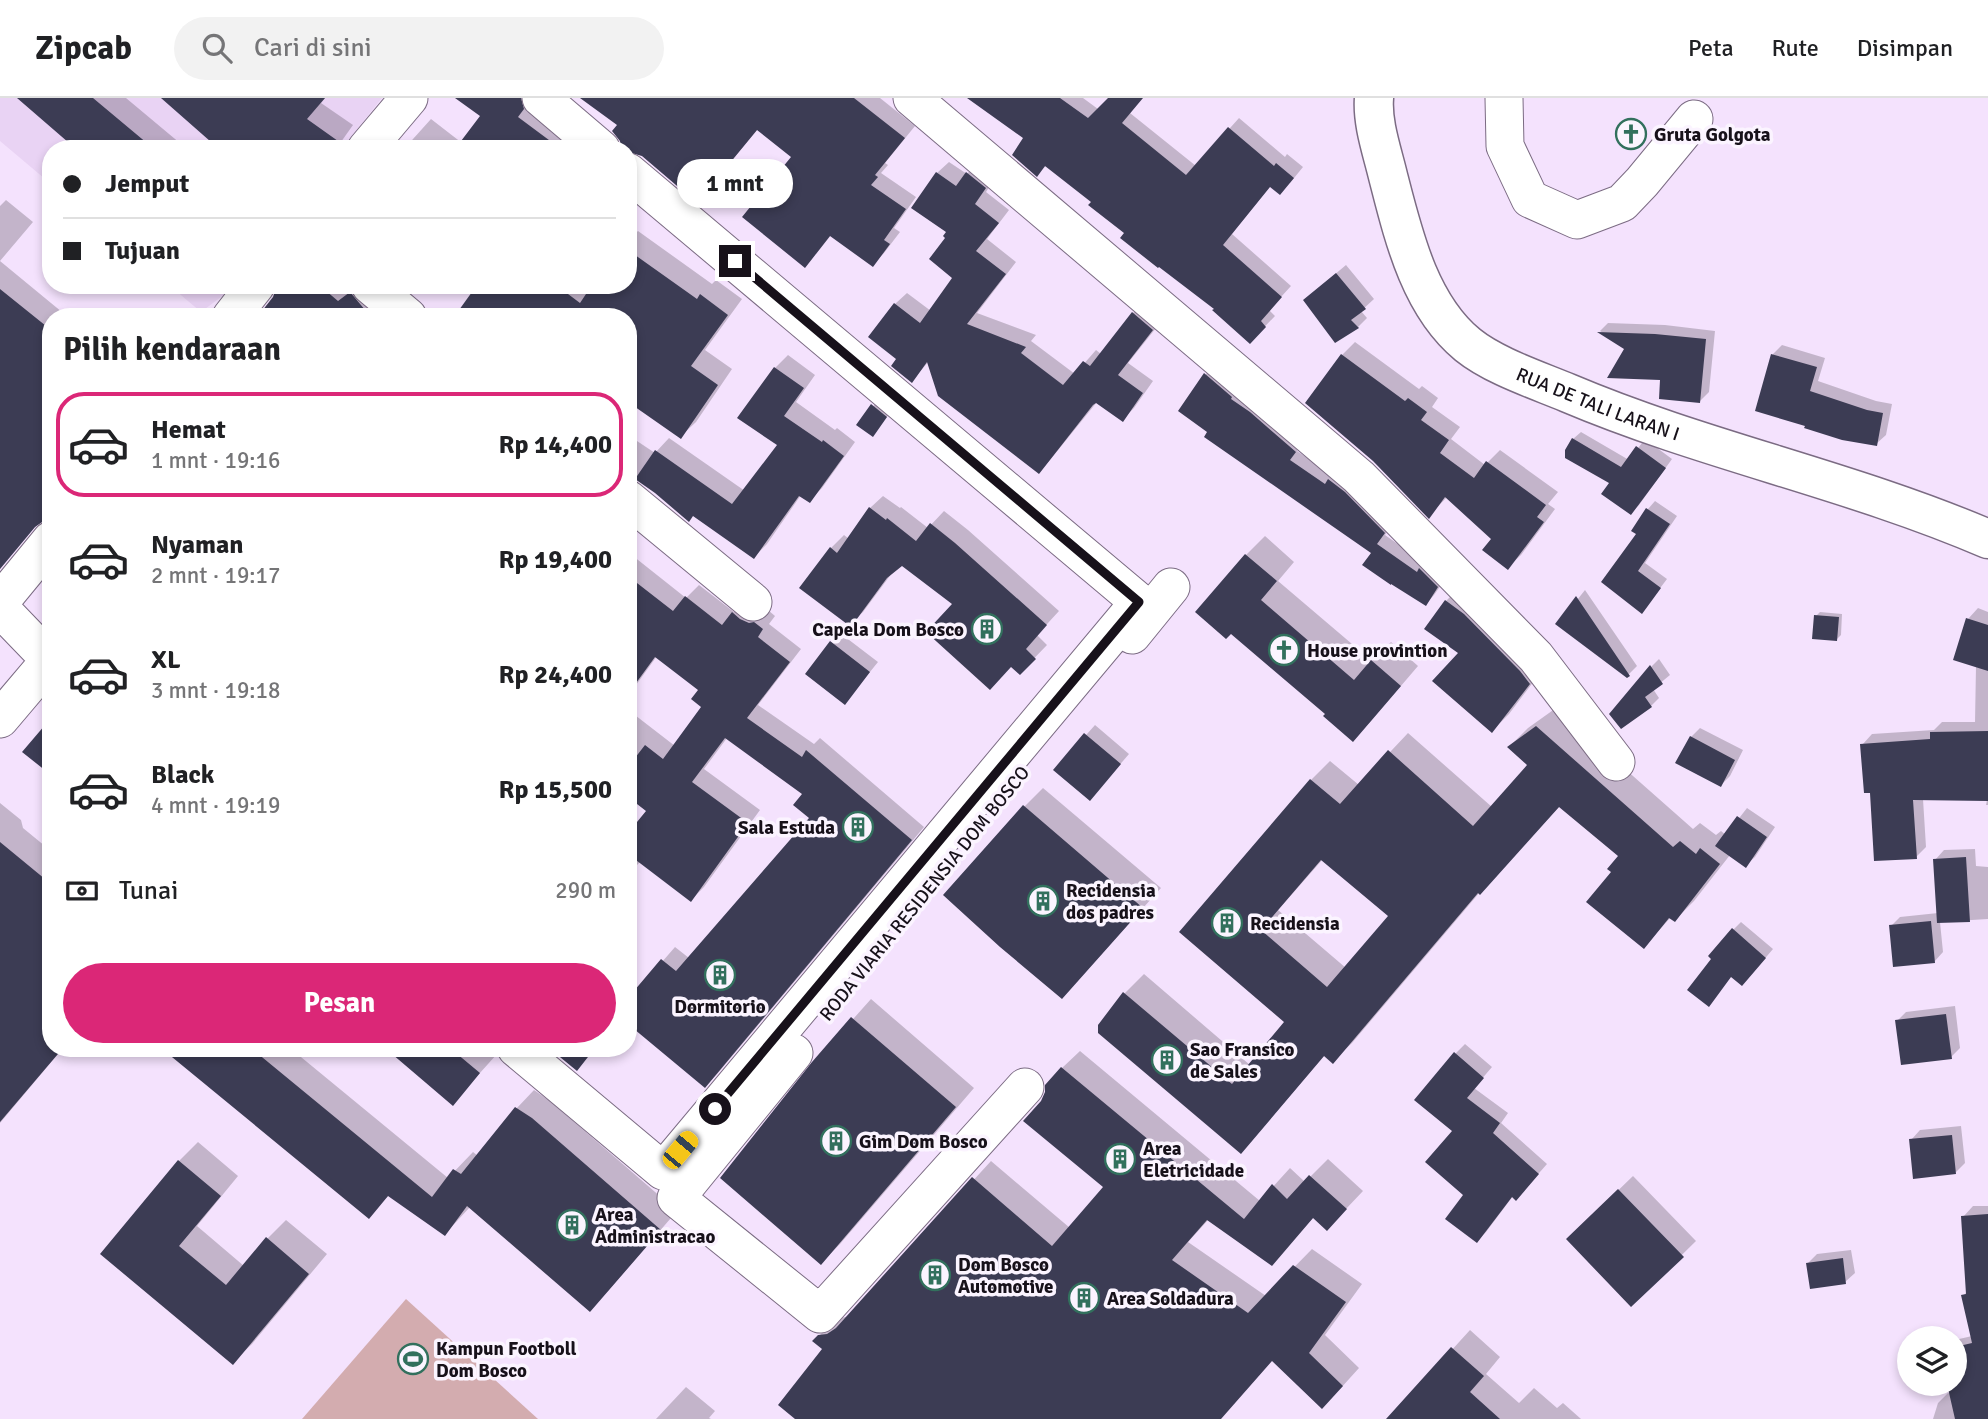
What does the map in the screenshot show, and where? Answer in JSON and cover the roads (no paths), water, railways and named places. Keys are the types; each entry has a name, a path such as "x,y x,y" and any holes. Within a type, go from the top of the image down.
{"main road":[{"name":"RUA DE TALI LARAN I","path":"1374,98 1373,110 1385,163 1405,240 1419,278 1450,327 1469,346 1505,367 1660,429 1816,476 1947,521 1988,539"}],"street":[{"path":"374,140 409,98"},
{"path":"541,98 590,140"},
{"path":"912,98 1359,477 1536,657 1616,761"},
{"path":"1504,98 1505,146 1530,199 1577,220 1622,203 1643,182 1694,119"},
{"path":"527,1057 663,1171 1139,602 637,180"},
{"path":"237,308 249,294"},
{"path":"381,294 397,308"},
{"path":"637,506 752,602"},
{"path":"0,602 42,551"},
{"name":"RODA VIARIA RESIDENSIA DOM BOSCO","path":"1025,1087 820,1314 676,1198 1171,587"},
{"path":"0,608 42,652"},
{"path":"0,719 42,669"}],"place":[{"name":"Gruta Golgota","path":"1631,134"},
{"name":"Capela Dom Bosco","path":"987,629"},
{"name":"House provintion","path":"1284,650"},
{"name":"Sala Estuda","path":"858,827"},
{"name":"Recidensia dos padres","path":"1043,901"},
{"name":"Recidensia","path":"1227,923"},
{"name":"Dormitorio","path":"720,975"},
{"name":"Sao Fransico de Sales","path":"1167,1060"},
{"name":"Gim Dom Bosco","path":"836,1141"},
{"name":"Area Eletricidade","path":"1120,1159"},
{"name":"Area Administracao","path":"572,1225"},
{"name":"Dom Bosco Automotive","path":"935,1275"},
{"name":"Area Soldadura","path":"1084,1298"},
{"name":"Kampun Footboll Dom Bosco","path":"413,1359"}]}
